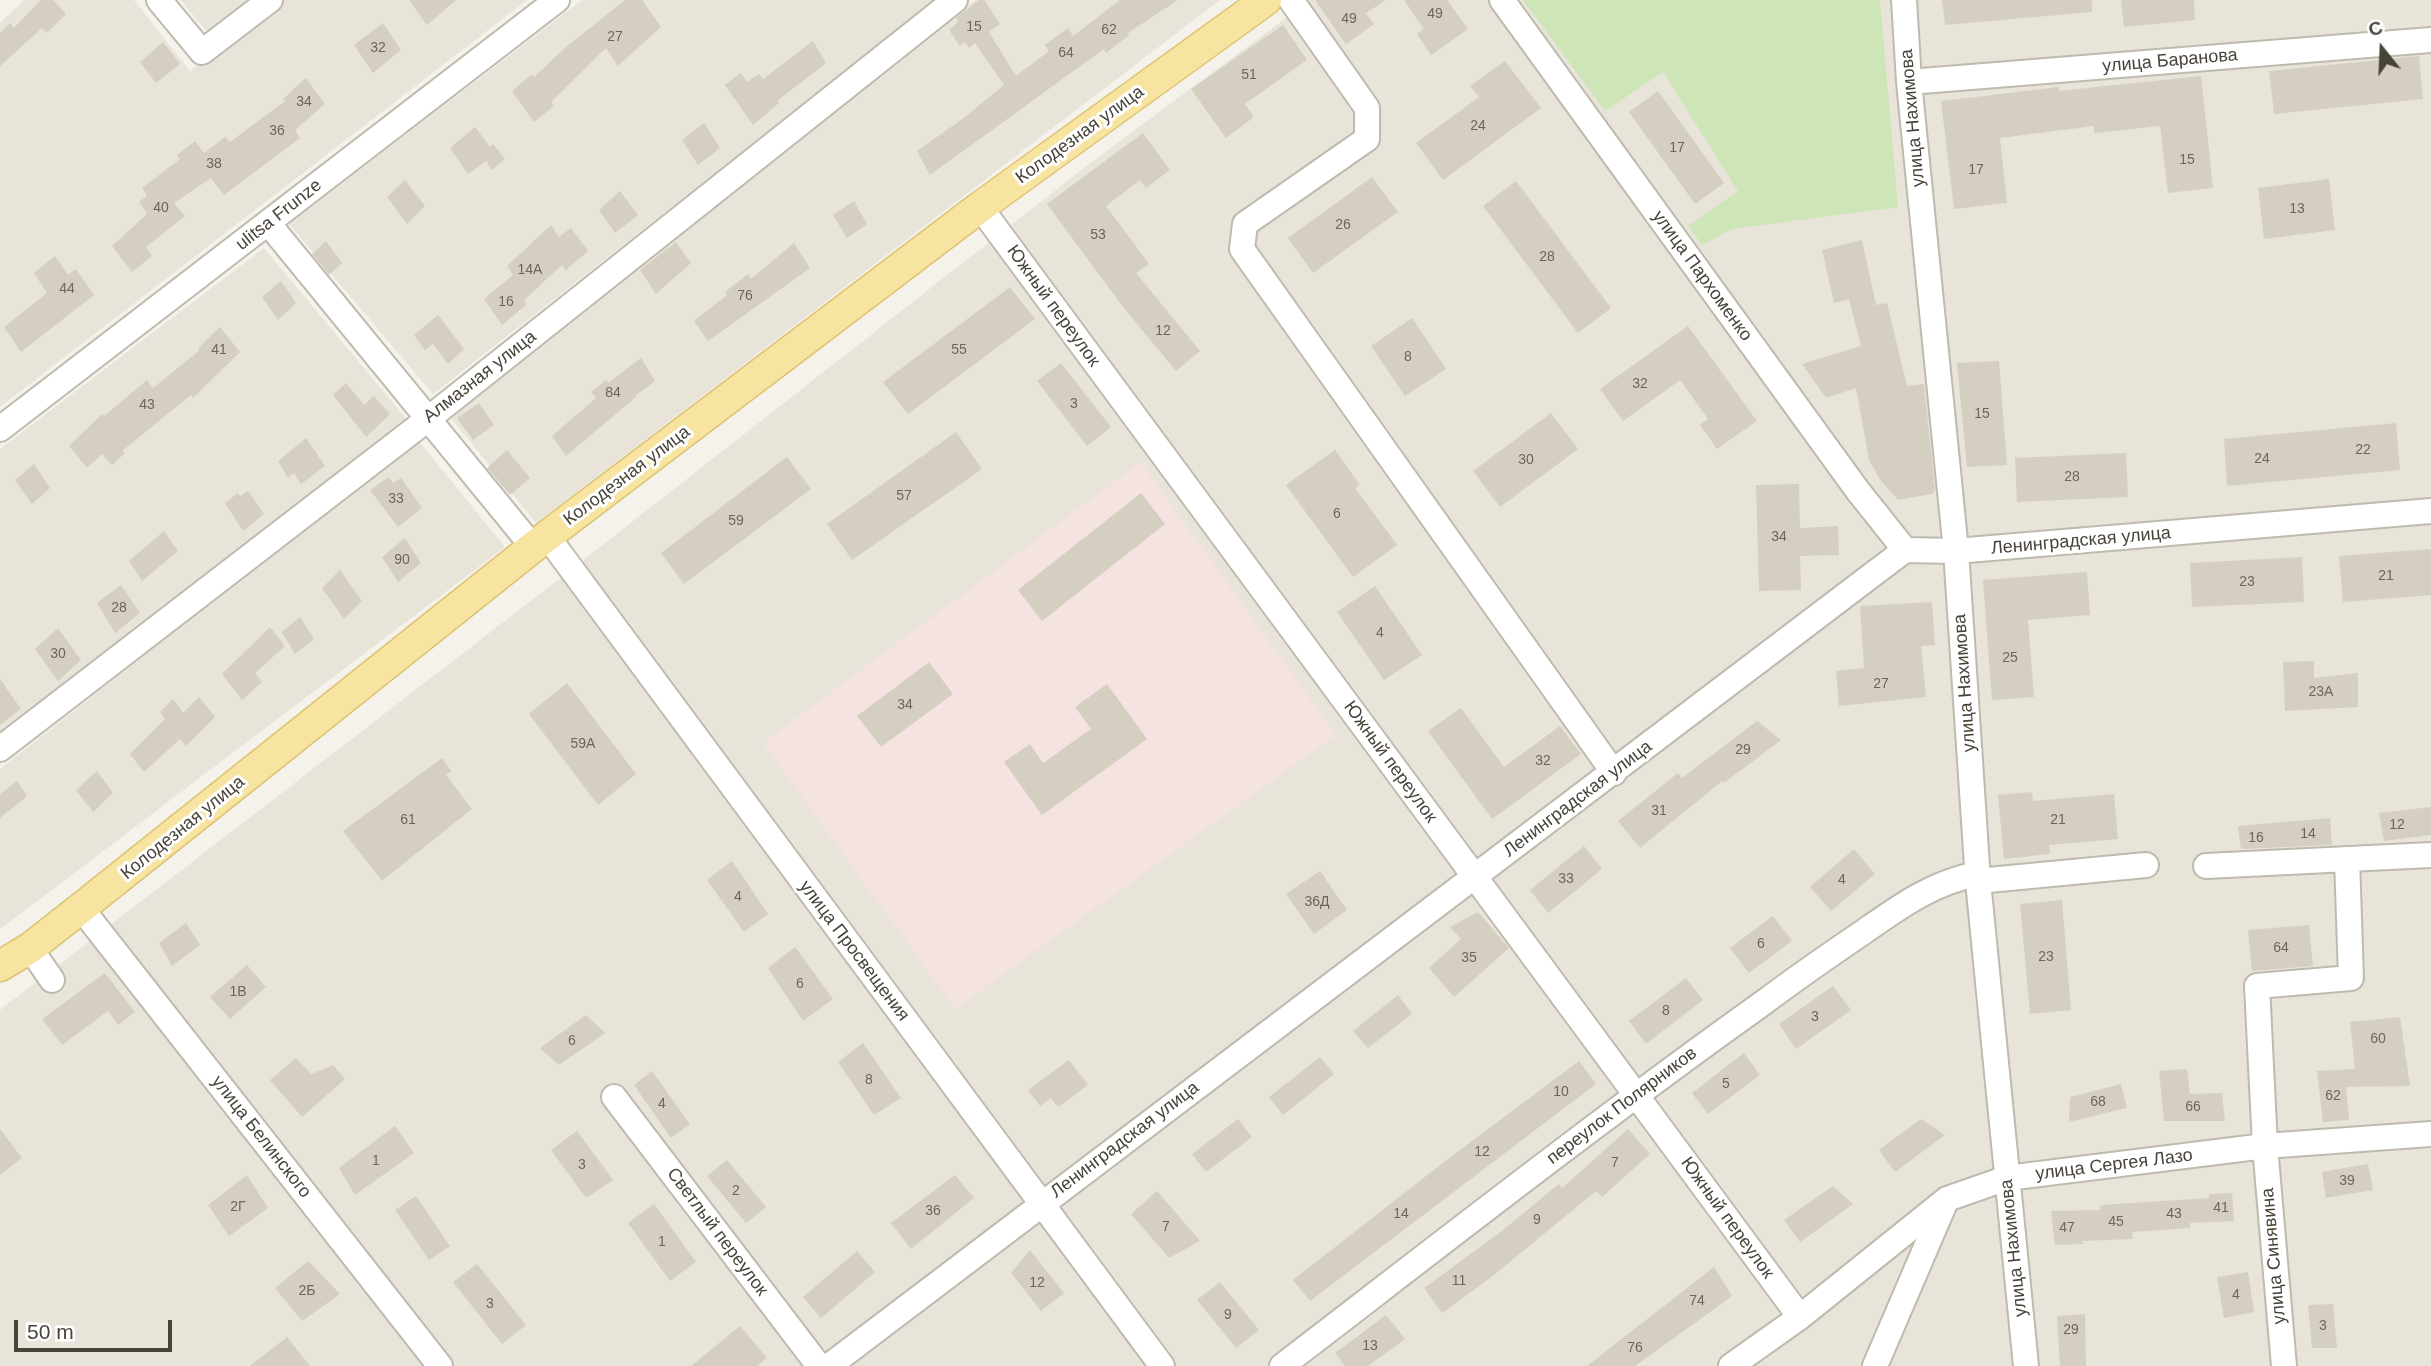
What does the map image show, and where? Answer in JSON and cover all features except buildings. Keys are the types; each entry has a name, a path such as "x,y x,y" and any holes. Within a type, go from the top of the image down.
{"main road":[{"name":"Колодезная улица","path":"0,966 30,948 82,908 540,542 980,207 1266,0"}],"street":[{"path":"159,0 202,52 270,0"},
{"name":"ulitsa Frunze","path":"0,429 557,0"},
{"name":"Алмазная улица","path":"0,749 428,419 955,0"},
{"path":"1291,0 1367,108 1367,139 1245,224 1242,250 1614,772"},
{"name":"улица Пархоменко","path":"1502,0 1858,491 1905,550"},
{"name":"улица Нахимова","path":"1904,0 1909,82 1956,551 1978,878 2025,1366"},
{"name":"улица Баранова","path":"1909,82 2431,40"},
{"name":"Южный переулок","path":"980,207 1800,1317"},
{"name":"улица Просвещения","path":"268,223 428,419 540,542 1162,1366"},
{"name":"Ленинградская улица","path":"829,1366 1905,550 1956,551 2431,511"},
{"path":"2206,866 2431,855"},
{"name":"улица Синявина","path":"2284,1366 2265,1146 2257,986 2351,978 2347,859"},
{"name":"переулок Полярников","path":"1282,1366 1635,1094 1902,905 1937,885 1957,878 2146,865"},
{"name":"улица Белинского","path":"82,908 440,1366"},
{"path":"30,948 52,980"},
{"name":"Светлый переулок","path":"614,1097 819,1366"},
{"name":"улица Сергея Лазо","path":"1731,1366 1800,1317 1947,1199 2007,1178 2265,1146 2431,1134"},
{"path":"1875,1366 1947,1199"}],"shaded area":[{"path":"24,0 134,0 190,71 285,0 527,0 0,407 0,23"},
{"path":"181,0 247,0 206,31"},
{"path":"582,0 936,0 433,394 289,224"},
{"path":"975,0 1220,0 536,523 447,413"},
{"path":"1310,0 2431,0 2431,1366 0,1366 0,1010 549,587 1080,171"},
{"path":"264,248 409,422 0,740 0,449"},
{"path":"418,440 505,547 0,929 0,769"},
{"path":"1141,462 1336,735 955,1009 763,743"}],"green space":[{"path":"1523,0 1880,0 1898,207 1732,229 1702,245 1688,226 1738,191 1663,72 1605,111"}]}
